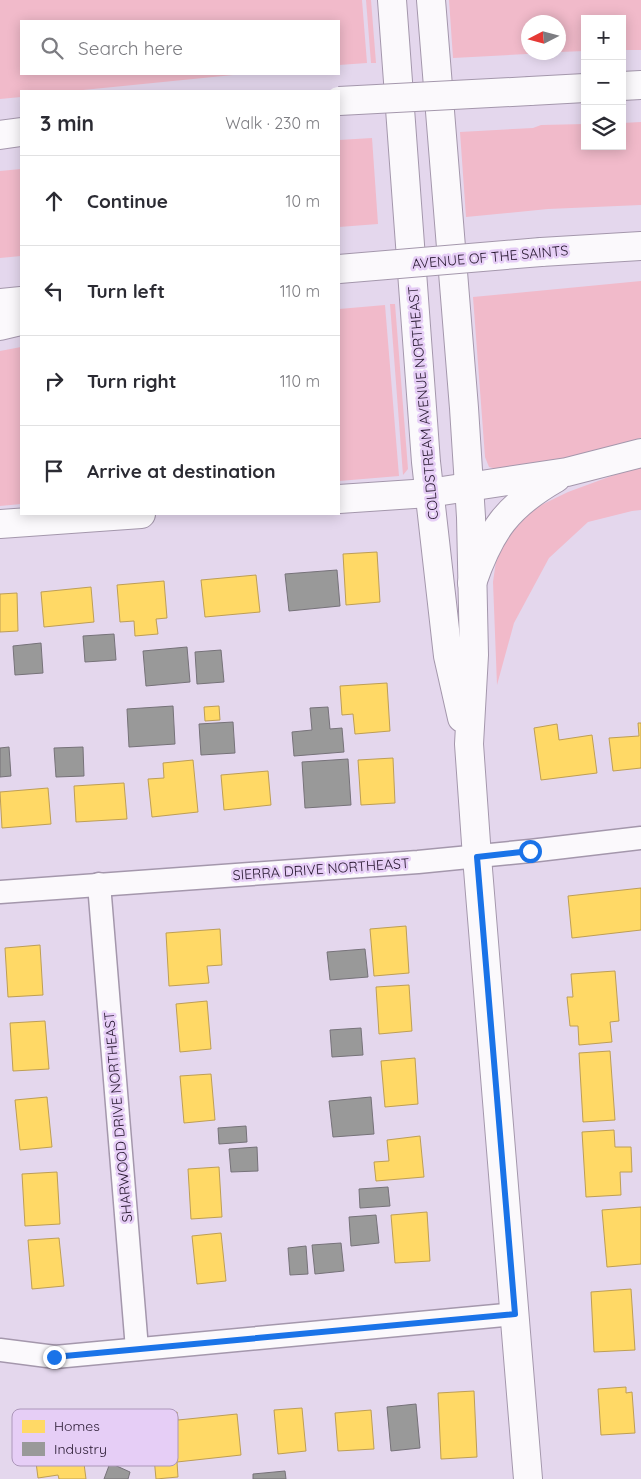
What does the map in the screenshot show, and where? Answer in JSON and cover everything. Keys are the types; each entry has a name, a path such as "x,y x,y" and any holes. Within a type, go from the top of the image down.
{"main road":[{"name":"COLDSTREAM AVENUE NORTHEAST","path":"392,0 429,493 448,656 469,744"},
{"name":"COLDSTREAM AVENUE NORTHEAST","path":"431,0 469,488 474,655 469,744 528,1479"},
{"path":"626,86 641,86"},
{"path":"340,101 581,88"},
{"path":"0,135 20,132"},
{"name":"AVENUE OF THE SAINTS","path":"340,269 541,252 641,246"},
{"path":"0,303 20,301"},
{"path":"0,326 20,321"},
{"path":"340,499 429,493 469,488 567,472 641,453"},
{"path":"472,583 481,558 502,521 527,496 567,472"},
{"path":"0,524 126,515"}],"street":[{"name":"SIERRA DRIVE NORTHEAST","path":"0,892 477,857 641,838"},
{"name":"SHARWOOD DRIVE NORTHEAST","path":"99,884 137,1349"},
{"path":"0,1350 54,1357 515,1314"}],"shaded area":[{"path":"0,0 362,0 367,63 340,65 340,20 20,20 20,75 233,75 83,90 20,90 20,97 0,99"},
{"path":"366,0 371,0 376,63 371,63"},
{"path":"449,0 641,0 641,50 626,50 626,15 581,15 581,51 566,52 566,15 521,15 521,54 453,58"},
{"path":"641,122 641,205 548,209 466,217 460,132 533,128 541,125 581,124 581,150 626,150 626,123"},
{"path":"372,138 378,224 340,227 340,140"},
{"path":"20,169 20,256 0,258 0,171"},
{"path":"641,281 641,438 528,468 504,471 489,467 485,457 473,297"},
{"path":"390,304 395,304 408,469 403,475"},
{"path":"385,305 399,476 340,481 340,309"},
{"path":"20,347 20,504 0,506 0,351"},
{"path":"641,468 641,510 588,522 549,558 514,623 497,685 493,582 497,554 512,526 533,509 568,492 625,471"}],"building: Homes":[{"path":"377,552 380,602 346,605 343,554"},
{"path":"256,575 260,612 205,617 201,580"},
{"path":"164,581 167,618 156,619 158,634 135,636 134,621 120,622 117,585"},
{"path":"91,587 94,622 44,627 41,592"},
{"path":"17,593 18,631 0,632 0,594"},
{"path":"387,683 390,731 355,734 353,714 342,715 340,686"},
{"path":"219,706 220,720 205,721 204,707"},
{"path":"638,723 641,723 641,768 613,771 609,738 639,736"},
{"path":"557,724 559,740 592,735 597,773 541,780 534,728"},
{"path":"393,758 395,803 361,805 358,760"},
{"path":"193,760 198,812 152,817 148,779 164,778 163,763"},
{"path":"268,771 271,805 224,810 221,775"},
{"path":"124,783 127,819 76,822 74,786"},
{"path":"48,788 51,824 2,828 0,792"},
{"path":"641,888 641,930 572,938 568,896"},
{"path":"406,926 409,973 374,976 370,929"},
{"path":"220,929 222,965 207,966 209,983 169,986 166,933"},
{"path":"40,945 43,995 8,997 5,948"},
{"path":"615,971 619,1021 610,1022 612,1042 579,1045 578,1026 570,1026 567,997 573,997 571,974"},
{"path":"409,985 412,1031 379,1034 376,987"},
{"path":"207,1001 211,1049 180,1052 176,1004"},
{"path":"45,1021 49,1069 13,1071 10,1023"},
{"path":"610,1051 615,1120 583,1122 579,1053"},
{"path":"415,1058 418,1104 385,1107 381,1061"},
{"path":"211,1074 215,1120 184,1123 180,1076"},
{"path":"47,1097 52,1147 20,1150 15,1100"},
{"path":"614,1130 615,1147 631,1147 632,1172 620,1172 621,1195 586,1197 582,1132"},
{"path":"420,1136 424,1177 376,1181 374,1162 389,1161 387,1140"},
{"path":"219,1167 222,1217 191,1219 188,1169"},
{"path":"57,1172 60,1224 25,1226 22,1174"},
{"path":"641,1207 641,1264 607,1267 602,1210"},
{"path":"427,1212 430,1261 395,1263 391,1215"},
{"path":"221,1233 226,1281 197,1284 192,1236"},
{"path":"59,1238 64,1286 32,1289 28,1240"},
{"path":"631,1289 635,1350 594,1352 591,1292"},
{"path":"626,1387 626,1393 632,1392 635,1433 601,1435 598,1389"},
{"path":"474,1391 477,1457 441,1459 438,1393"},
{"path":"302,1408 306,1451 278,1454 274,1410"},
{"path":"371,1410 374,1449 338,1451 335,1413"},
{"path":"237,1414 241,1455 178,1462 178,1420"},
{"path":"36,1466 84,1466 86,1479 59,1479 58,1475 38,1478"},
{"path":"155,1466 177,1466 178,1477 156,1479"}],"building: Industry":[{"path":"337,570 340,606 289,611 285,574"},
{"path":"114,634 116,660 85,662 83,636"},
{"path":"41,643 43,673 15,675 13,646"},
{"path":"187,647 190,682 146,686 143,651"},
{"path":"221,650 224,682 197,684 195,652"},
{"path":"173,706 175,744 129,747 127,709"},
{"path":"328,707 330,729 342,728 344,752 294,756 292,732 312,730 310,708"},
{"path":"233,722 235,753 201,755 199,724"},
{"path":"9,747 11,776 0,777 0,748"},
{"path":"83,747 84,776 56,777 54,748"},
{"path":"348,759 351,805 305,808 302,762"},
{"path":"365,949 368,977 330,980 327,952"},
{"path":"361,1028 363,1055 332,1057 330,1030"},
{"path":"371,1097 374,1134 333,1137 329,1101"},
{"path":"246,1126 247,1142 219,1144 218,1128"},
{"path":"257,1147 258,1171 231,1172 229,1149"},
{"path":"388,1187 390,1206 360,1208 359,1189"},
{"path":"376,1215 379,1243 351,1246 349,1217"},
{"path":"341,1243 344,1271 315,1274 312,1245"},
{"path":"306,1246 308,1274 290,1275 288,1248"},
{"path":"416,1404 420,1448 391,1451 387,1407"},
{"path":"109,1466 117,1466 130,1472 128,1479 104,1479"},
{"path":"285,1471 286,1479 253,1479 253,1474"}],"route":[{"path":"54,1357 515,1314 477,857 530,851"}]}
